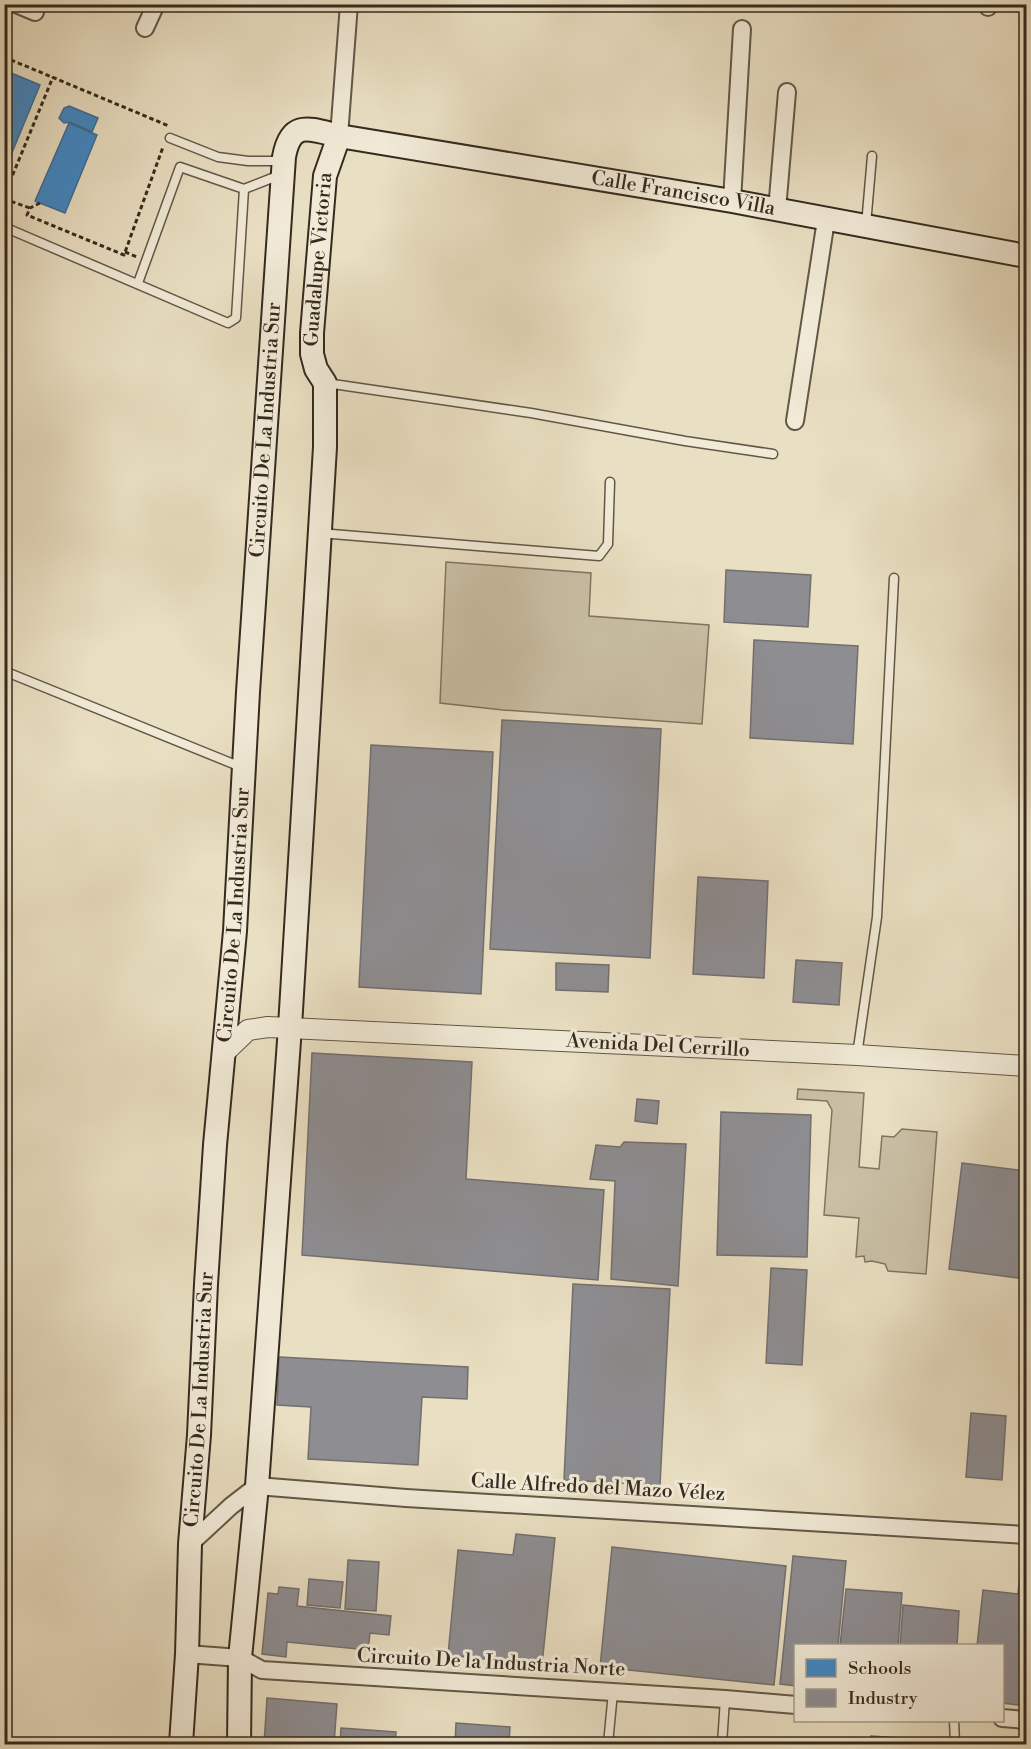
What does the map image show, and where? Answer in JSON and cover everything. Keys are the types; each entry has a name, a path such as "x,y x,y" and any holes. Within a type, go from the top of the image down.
{"main road":[{"name":"Circuito De La Industria Sur","path":"181,1744 187,1654 190,1544 199,1435 206,1284 234,931 283,167 286,146 295,132 308,128 339,135"},
{"name":"Calle Francisco Villa","path":"339,135 732,201 1026,256"},
{"name":"Guadalupe Victoria","path":"326,383 316,369 312,354 312,333 325,176 339,135"},
{"path":"238,1744 241,1705 240,1658 257,1486 290,1028 325,447 326,383"}],"street":[{"path":"16,4 35,12"},
{"path":"145,28 156,4"},
{"path":"339,135 349,4"},
{"path":"732,201 742,29"},
{"path":"777,210 787,92"},
{"path":"795,421 826,220"},
{"name":"Avenida Del Cerrillo","path":"223,1054 248,1030 268,1027 1026,1066"},
{"path":"190,1544 231,1506 257,1486"},
{"name":"Calle Alfredo del Mazo Vélez","path":"257,1486 406,1498 1026,1535"},
{"name":"Circuito De la Industria Norte","path":"187,1654 240,1658 262,1670 794,1705"},
{"path":"1004,1719 1026,1720"}],"lane":[{"path":"167,140 218,157 283,167"},
{"path":"866,226 872,156"},
{"path":"138,283 179,168 182,167 244,189 283,167"},
{"path":"4,227 228,323 236,318 244,189"},
{"path":"326,383 531,412 685,441 773,454"},
{"path":"320,533 599,556 608,544 610,482"},
{"path":"857,1056 877,917 894,578"},
{"path":"4,671 244,768"},
{"path":"608,1744 613,1692"},
{"path":"722,1744 725,1699"},
{"path":"954,1722 956,1744"}],"path":[{"path":"4,57 171,126 124,255 27,215 30,208 40,203"},
{"path":"30,208 4,197 53,77"},
{"path":"125,252 142,259"}],"shaded area":[{"path":"446,562 591,573 589,616 709,625 702,724 503,710 440,703"},
{"path":"798,1089 864,1093 859,1167 879,1169 882,1136 894,1137 902,1129 937,1132 926,1274 888,1271 885,1264 865,1262 864,1256 856,1257 859,1218 824,1215 832,1110 827,1101 797,1099"}],"building: Schools":[{"path":"4,70 40,85 4,172"},
{"path":"69,106 98,118 92,132 70,122 64,123 59,118 64,108"},
{"path":"69,123 97,135 65,213 35,201"}],"building: Industry":[{"path":"726,570 811,575 808,627 724,622"},
{"path":"754,640 858,646 853,744 750,738"},
{"path":"502,720 661,729 650,958 490,949"},
{"path":"371,745 493,752 481,994 359,987"},
{"path":"698,877 768,881 764,978 693,974"},
{"path":"796,960 842,963 839,1005 793,1002"},
{"path":"556,963 609,965 608,992 556,990"},
{"path":"312,1053 472,1062 466,1179 604,1190 598,1280 302,1255"},
{"path":"637,1099 659,1101 657,1124 635,1121"},
{"path":"721,1112 811,1115 807,1257 717,1255"},
{"path":"624,1142 686,1144 678,1286 611,1279 615,1181 590,1179 596,1145 620,1147"},
{"path":"962,1163 1026,1171 1026,1279 949,1269"},
{"path":"771,1268 807,1270 802,1365 766,1363"},
{"path":"573,1284 670,1289 660,1485 564,1480"},
{"path":"279,1357 468,1367 467,1399 422,1397 418,1465 308,1459 311,1407 277,1405"},
{"path":"971,1413 1006,1416 1002,1480 966,1477"},
{"path":"516,1534 555,1538 542,1665 448,1655 458,1550 513,1555"},
{"path":"612,1547 786,1566 774,1685 600,1667"},
{"path":"793,1556 846,1561 838,1644 794,1644 794,1686 780,1684"},
{"path":"348,1560 379,1562 376,1611 345,1609"},
{"path":"1020,1574 1026,1575 1026,1706 1004,1703 1004,1644 977,1644 983,1590 1018,1594"},
{"path":"309,1579 343,1582 340,1608 307,1605"},
{"path":"279,1587 299,1589 297,1606 391,1616 389,1635 370,1633 368,1650 287,1642 286,1657 262,1654 268,1593 278,1594"},
{"path":"846,1589 902,1593 898,1644 840,1644"},
{"path":"903,1605 959,1611 957,1644 900,1644"},
{"path":"267,1698 337,1704 334,1744 264,1744"},
{"path":"456,1723 510,1727 509,1744 455,1744"},
{"path":"341,1728 396,1732 395,1744 340,1744"},
{"path":"871,1736 915,1739 915,1744 871,1744"},
{"path":"516,1738 590,1743 590,1744 515,1744"}]}
